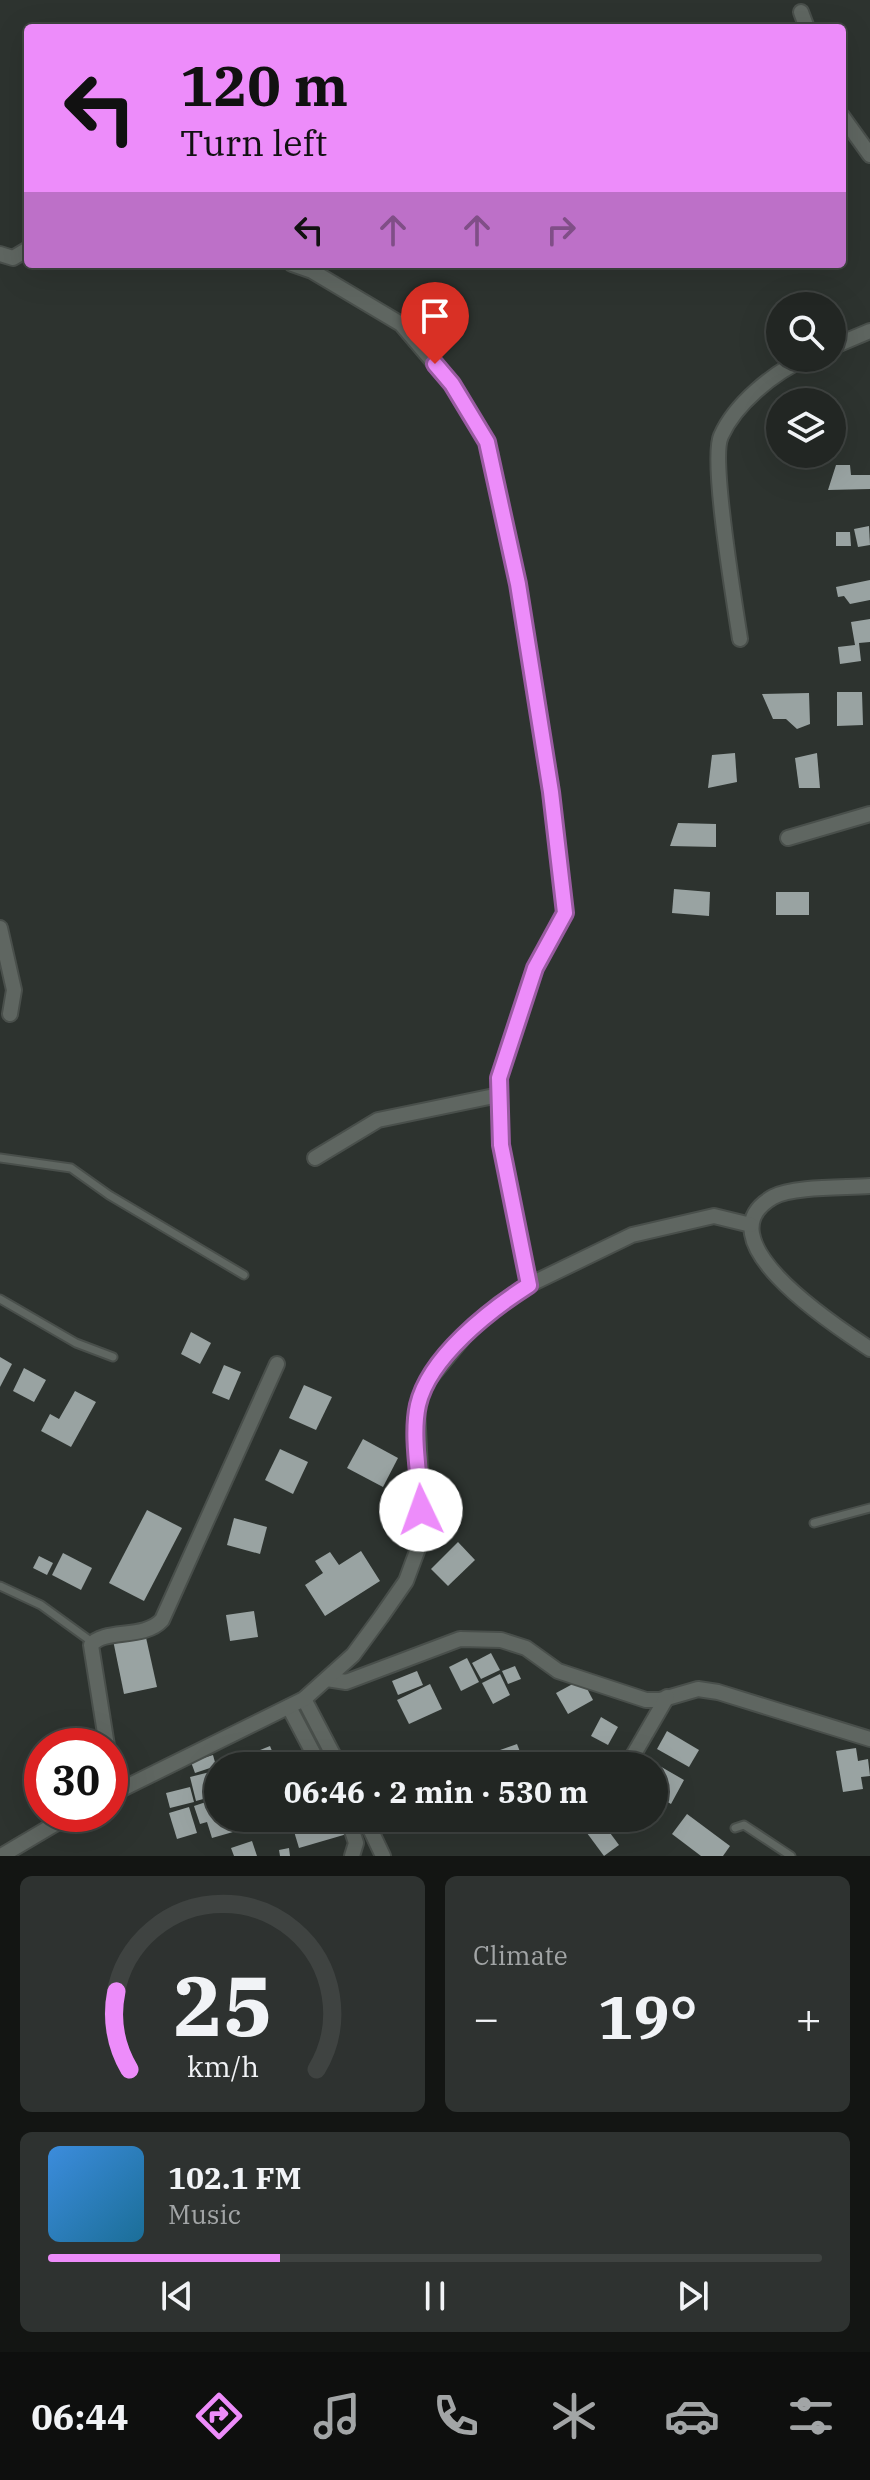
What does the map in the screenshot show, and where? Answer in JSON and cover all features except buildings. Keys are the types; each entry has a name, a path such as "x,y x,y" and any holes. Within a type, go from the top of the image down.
{"street":[{"path":"801,12 806,24"},
{"path":"846,122 870,155"},
{"path":"0,254 13,258 24,251"},
{"path":"303,268 401,324 452,384 487,442 518,584 551,792 565,913 535,968 499,1078 501,1145 529,1285"},
{"path":"846,341 870,331"},
{"path":"740,639 720,488 719,439 741,405 787,372"},
{"path":"788,838 870,814"},
{"path":"0,928 14,990 10,1014"},
{"path":"315,1158 378,1120 499,1095"},
{"path":"870,1186 784,1193 755,1214 750,1235 756,1249 792,1291 870,1349"},
{"path":"128,1787 304,1699 353,1655 381,1617 418,1556 423,1535 417,1407 425,1384 468,1332 499,1304 529,1285 632,1235 714,1216 751,1225"},
{"path":"104,1728 92,1642 149,1630 162,1620 277,1364"},
{"path":"327,1679 346,1682 460,1639 501,1640 526,1648 558,1671 646,1700 698,1689 718,1692 870,1739"},
{"path":"635,1752 667,1697"},
{"path":"304,1699 332,1752"},
{"path":"289,1707 313,1752"},
{"path":"1,1856 42,1832"},
{"path":"352,1832 356,1843 352,1856"},
{"path":"372,1832 383,1856"}],"lane":[{"path":"0,1158 71,1168 109,1195 244,1275"},
{"path":"0,1299 76,1343 113,1357"},
{"path":"814,1523 870,1508"},
{"path":"0,1586 41,1605 92,1642"},
{"path":"735,1828 744,1825 791,1856"}],"route":[{"path":"421,1510 417,1407 425,1384 468,1332 499,1304 529,1285 501,1145 499,1078 535,968 565,913 551,792 518,584 487,442 452,384 435,364"}]}
